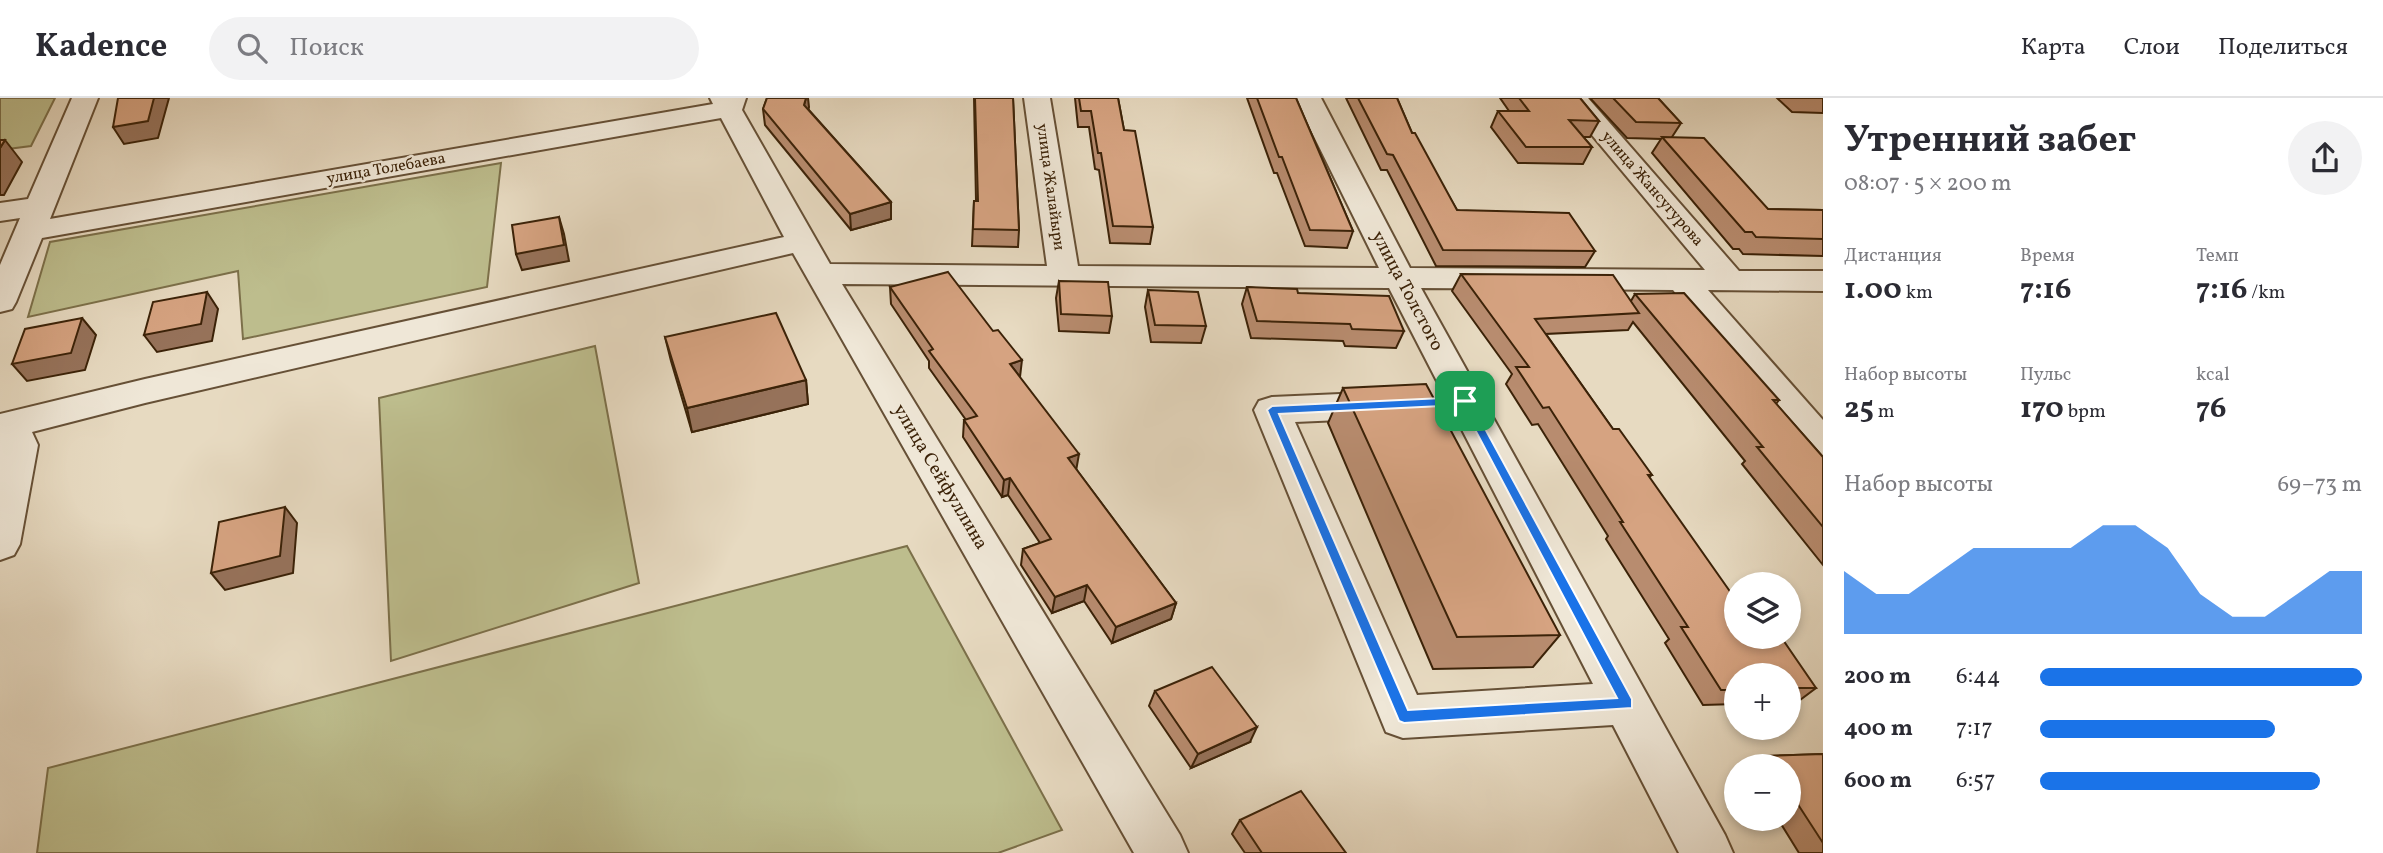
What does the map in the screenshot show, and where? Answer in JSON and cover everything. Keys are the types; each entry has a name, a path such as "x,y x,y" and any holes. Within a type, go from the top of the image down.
{"street":[{"path":"0,300 85,98"},
{"name":"улица Жалайыри","path":"1037,98 1064,276"},
{"name":"улица Толстого","path":"1308,98 1400,279 1707,853"},
{"name":"улица Жансугурова","path":"1574,98 1731,281"},
{"name":"улица Толебаева","path":"0,212 35,218 728,102"},
{"name":"улица Сейфуллина","path":"728,102 811,258 1162,853"},
{"path":"0,544 19,445 5,426 145,391 811,258 1064,276 1823,281"},
{"path":"1683,281 1823,444"},
{"path":"1780,281 1823,309"},
{"path":"1465,401 1272,410 1404,717 1627,703"}],"green space":[{"path":"0,98 55,98 31,146 0,150"},
{"path":"501,163 487,287 243,339 238,271 28,317 50,242"},
{"path":"595,346 639,583 391,661 379,398"},
{"path":"907,546 1062,830 998,853 37,853 48,768"}],"building":[{"path":"118,98 154,98 148,121 113,127"},
{"path":"767,98 806,98 804,105 891,202 850,214 763,109"},
{"path":"975,98 1013,98 1019,230 973,229 974,201 978,201"},
{"path":"1079,98 1118,98 1124,130 1135,131 1153,227 1113,226 1091,111 1081,111"},
{"path":"1257,98 1296,98 1353,231 1310,230"},
{"path":"1358,98 1397,98 1412,133 1415,133 1457,210 1569,213 1595,251 1443,250 1393,155 1387,154"},
{"path":"1519,98 1580,98 1599,121 1569,120 1592,147 1526,147 1498,111 1529,111"},
{"path":"1613,98 1658,98 1681,123 1636,122"},
{"path":"1662,137 1704,138 1768,209 1823,210 1823,239 1756,237 1752,232 1745,232"},
{"path":"559,217 564,245 516,254 512,225"},
{"path":"948,272 993,331 998,330 1022,360 1010,364 1079,454 1068,458 1176,603 1116,627 1087,585 1055,597 1023,549 1051,539 1010,478 1004,480 964,420 977,416 929,351 933,349 890,287"},
{"path":"1461,274 1613,275 1639,313 1535,319 1613,429 1619,429 1652,475 1648,475 1724,583 1724,649 1789,649 1799,663 1724,663 1724,690 1721,690 1681,627 1688,627 1620,522 1623,522 1549,407 1543,408 1516,367 1529,367"},
{"path":"1059,281 1108,282 1112,316 1061,314"},
{"path":"1247,287 1297,289 1298,293 1389,296 1404,331 1352,329 1350,324 1257,321"},
{"path":"1148,290 1198,292 1206,326 1155,325"},
{"path":"207,292 201,324 144,335 153,302"},
{"path":"1684,293 1779,400 1773,400 1823,457 1823,527 1757,447 1763,447 1635,294"},
{"path":"776,313 806,380 687,408 665,337"},
{"path":"82,318 71,353 12,364 25,329"},
{"path":"1426,384 1560,635 1457,637 1343,388"},
{"path":"285,507 280,556 211,573 219,522"},
{"path":"1801,666 1816,688 1801,688"},
{"path":"1212,667 1257,727 1198,754 1155,691"},
{"path":"1823,754 1823,843 1801,809 1801,755"},
{"path":"1301,791 1346,853 1262,853 1240,820"}],"route":[{"path":"1465,401 1506,477 1627,703 1404,717 1272,410 1465,401"}]}
